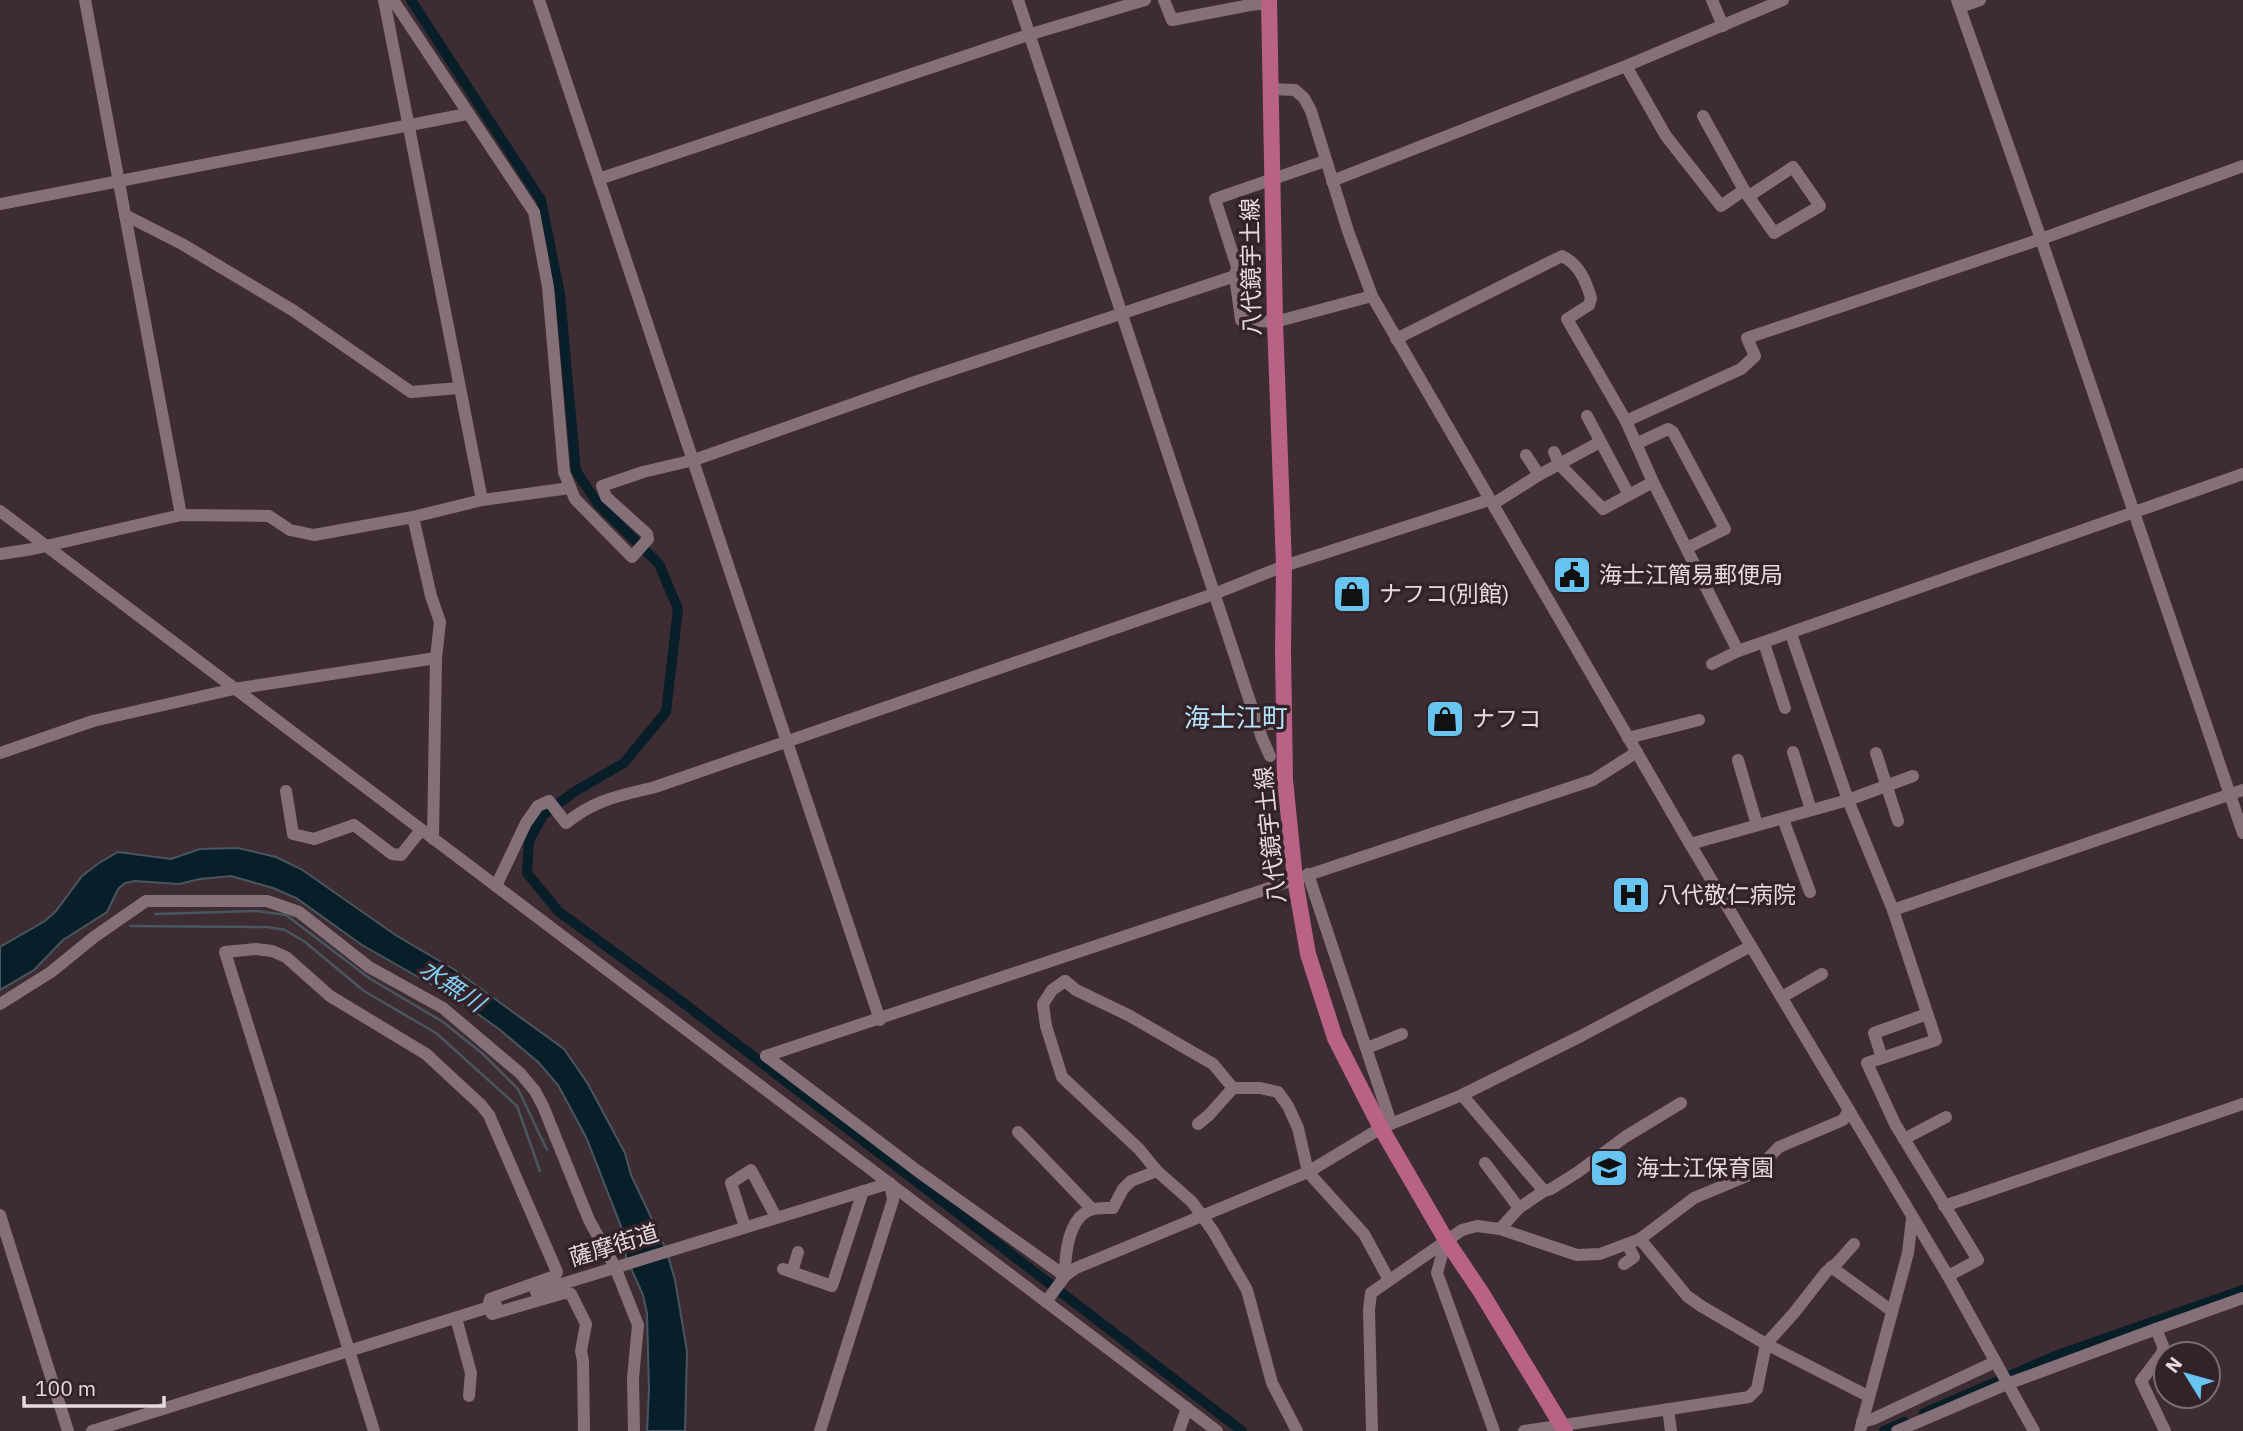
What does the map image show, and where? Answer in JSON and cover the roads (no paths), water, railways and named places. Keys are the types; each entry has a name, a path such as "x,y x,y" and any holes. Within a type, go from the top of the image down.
{"main road":[{"name":"八代鏡宇土線","path":"1269,2 1275,322 1284,566 1285,780 1301,877 1308,954 1335,1038 1386,1126 1446,1240 1563,1428"}],"street":[{"path":"85,0 181,515"},
{"path":"384,0 482,500"},
{"path":"393,0 534,212 548,287 564,472 575,499 632,557 648,539 647,534 606,497 602,486 643,472 694,460 918,381 1235,276"},
{"path":"539,0 880,1020"},
{"path":"1018,0 1257,724 1270,756"},
{"path":"599,179 1028,35 1145,0"},
{"path":"1164,0 1172,20 1269,2"},
{"path":"1712,0 1723,26"},
{"path":"1332,181 1626,66 1783,0"},
{"path":"1980,0 1959,3 2243,833"},
{"path":"1626,66 1667,136 1721,206 1746,193 1793,167 1820,206 1774,233 1746,193 1703,116"},
{"path":"1269,89 1295,90 1304,98 1311,111 1325,161 1372,296 1690,844 1948,1276 2034,1431"},
{"path":"0,204 467,114"},
{"path":"1325,161 1215,199 1237,267 1235,276 1241,320 1275,322 1372,296"},
{"path":"1626,421 1741,369 1755,356 1747,338 2041,239 2243,166"},
{"path":"125,215 182,244 294,311 411,392 459,388"},
{"path":"1396,339 1562,257 1577,266 1591,298 1589,305 1567,319 1626,421 1653,482 1738,651"},
{"path":"1587,416 1629,495"},
{"path":"1636,444 1668,429 1673,432 1725,529 1687,548"},
{"path":"496,886 526,823 538,806 550,801 566,823 586,807 602,800 655,787 1214,594 1284,566 1491,502 1539,475 1556,458 1600,442"},
{"path":"1526,455 1539,475"},
{"path":"1556,458 1603,509 1653,482"},
{"path":"1712,664 1738,651 2243,474"},
{"path":"0,554 181,515 270,516 290,530 314,535 414,517 482,500 570,488"},
{"path":"0,511 1217,1431"},
{"path":"414,517 431,596 440,622 436,658 433,839"},
{"path":"1791,634 1848,800 1894,910 1936,1040 1867,1063 1895,1124 1978,1260 1948,1276"},
{"path":"1764,643 1785,708"},
{"path":"0,753 93,721 234,689 436,658"},
{"path":"1628,738 1699,720"},
{"path":"1257,724 1285,724"},
{"path":"1065,1276 919,1172 766,1056 1593,780 1637,752"},
{"path":"1793,752 1811,810"},
{"path":"1876,753 1898,821"},
{"path":"1738,760 1757,825"},
{"path":"1690,844 1848,800 1913,776"},
{"path":"1894,910 2243,790"},
{"path":"286,791 293,834 314,839 354,825 392,854 401,855 421,830"},
{"path":"1783,819 1811,892"},
{"path":"1301,877 1367,1048 1386,1126"},
{"path":"0,1004 51,972 94,937 146,901 267,901 299,912 369,967 443,1008 520,1073 535,1091 589,1220 627,1294 638,1325 633,1378 634,1431"},
{"path":"1046,1301 1065,1276 1076,1268 1308,1172 1386,1126 1462,1095 1751,946"},
{"path":"374,1431 225,952 256,948 286,957 330,996 426,1054 489,1115 557,1272 555,1276 490,1299 488,1307 492,1314 564,1293 571,1294 586,1324 581,1351 584,1431"},
{"path":"1065,957 1065,981"},
{"path":"1782,997 1822,974"},
{"path":"1065,981 1076,990 1130,1016 1213,1064 1233,1088"},
{"path":"1065,981 1052,990 1043,1004 1046,1026 1062,1077 1192,1202 1213,1231 1247,1290 1272,1383 1297,1431"},
{"path":"1882,1058 1871,1031 1927,1014"},
{"path":"1367,1048 1402,1034"},
{"path":"1198,1124 1233,1088 1260,1088 1278,1092 1298,1128 1308,1172 1364,1234 1390,1280"},
{"path":"1462,1095 1544,1191"},
{"path":"1500,1229 1519,1209 1544,1191 1569,1178 1625,1137 1681,1102"},
{"path":"1944,1206 2243,1104"},
{"path":"1372,1431 1369,1310 1371,1293 1446,1240 1462,1230 1477,1226 1500,1229 1577,1255 1600,1254 1640,1239 1694,1198 1754,1173 1779,1147 1843,1119 1849,1110"},
{"path":"1904,1139 1946,1117"},
{"path":"1018,1132 1092,1209"},
{"path":"1485,1163 1519,1209"},
{"path":"745,1227 731,1183 751,1170 776,1217"},
{"path":"1065,1276 1065,1258 1076,1220 1092,1209 1113,1208 1123,1189 1131,1181 1157,1171"},
{"path":"820,1431 893,1200 890,1183"},
{"name":"薩摩街道","path":"488,1307 890,1183"},
{"path":"799,1252 787,1271 832,1286 863,1191"},
{"path":"0,1215 68,1431"},
{"path":"1862,1428 1868,1396 1908,1252 1912,1219"},
{"path":"1640,1239 1687,1296 1720,1319 1868,1396"},
{"path":"1446,1240 1437,1273 1494,1431"},
{"path":"1624,1264 1634,1257 1627,1244"},
{"path":"1524,1431 1563,1428 1749,1397 1756,1389 1766,1344 1854,1244"},
{"path":"1831,1267 1892,1311"},
{"path":"1901,1430 2005,1381 2243,1298"},
{"path":"92,1431 488,1307"},
{"path":"456,1318 471,1373 469,1396"},
{"path":"2156,1329 2163,1352 2141,1381 2165,1431"},
{"path":"1862,1428 1873,1419 1996,1364"},
{"path":"1179,1431 1187,1408"},
{"path":"1668,1409 1671,1431"}],"water":[{"name":"水無川","path":"238,848 276,857 301,869 397,936 455,970 564,1049 588,1084 625,1153 631,1175 666,1249 675,1280 687,1351 685,1431 647,1431 647,1313 643,1295 626,1257 624,1234 586,1137 558,1085 539,1063 499,1029 455,998 362,945 296,898 231,876 179,884 135,881 125,883 118,889 107,912 63,940 34,970 0,990 0,947 45,921 56,911 82,876 99,863 118,852 171,859 200,849"}],"waterway":[{"path":"411,0 541,200 560,294 576,471 598,504 659,564 678,609 666,712 624,763 574,792 543,815 529,841 527,873 558,911 677,998 1242,1431"},
{"path":"155,914 257,911 286,915 369,978 443,1022 483,1054 518,1089 547,1150"},
{"path":"130,926 267,927 285,930 305,942 364,991 436,1033 517,1106 540,1171"},
{"path":"1924,1413 2055,1356 2243,1290"},
{"path":"1884,1431 1904,1422"}],"place":[{"name":"海士江簡易郵便局","path":"1572,575"},
{"name":"ナフコ(別館)","path":"1352,594"},
{"name":"ナフコ","path":"1445,719"},
{"name":"八代敬仁病院","path":"1631,895"},
{"name":"海士江保育園","path":"1609,1168"}],"district":[{"name":"海士江町","path":"1236,718"}]}
